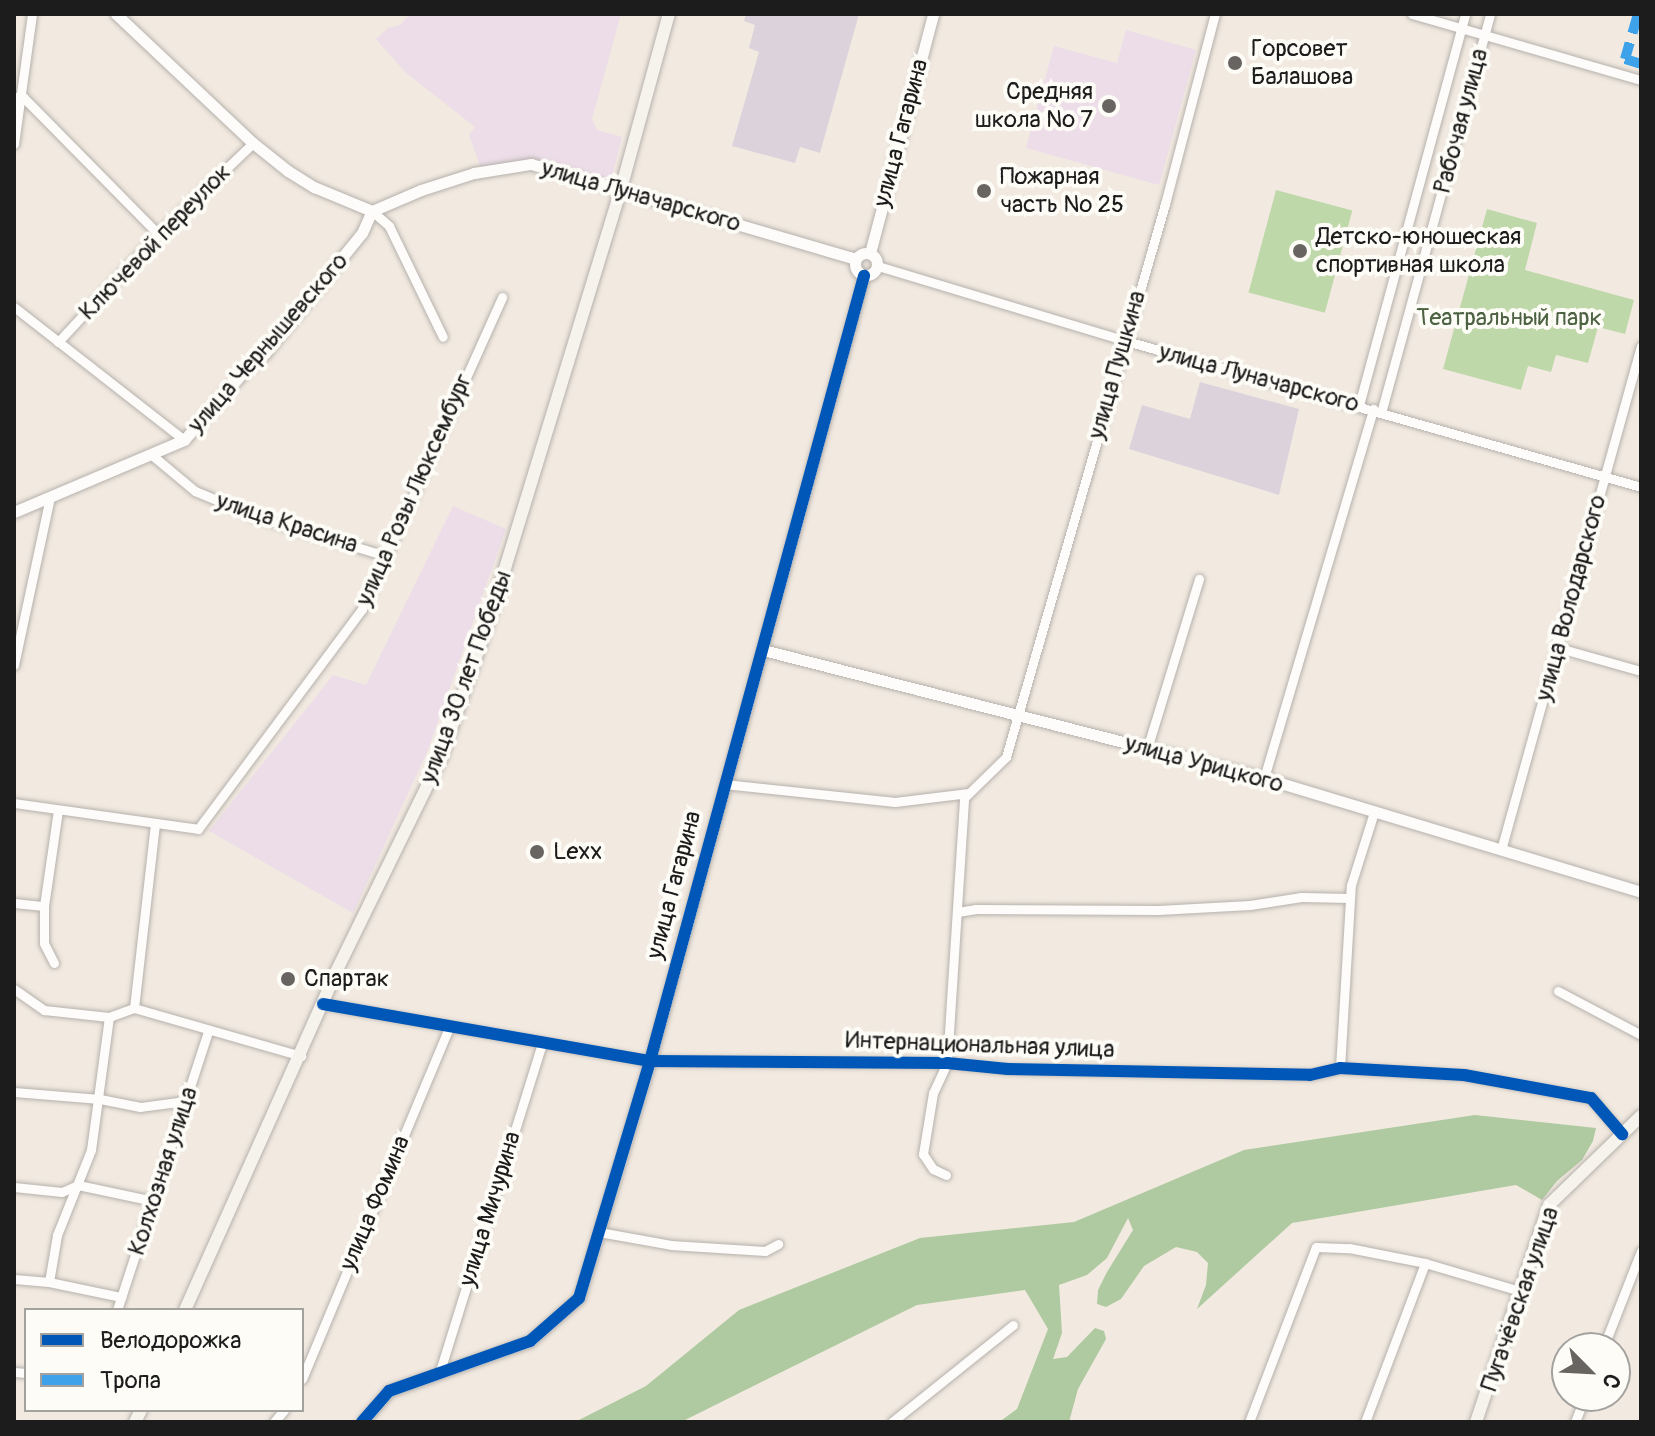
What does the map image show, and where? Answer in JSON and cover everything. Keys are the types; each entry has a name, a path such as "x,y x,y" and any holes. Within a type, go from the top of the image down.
{"main road":[{"name":"улица 30 лет Победы","path":"186,1308 323,1004 441,758 492,611 621,189 669,14"},
{"name":"Пугачёвская улица","path":"1476,1422 1549,1205 1641,1116"}],"street":[{"path":"14,144 32,14"},
{"path":"116,14 253,143 314,187 372,211 389,226 443,337"},
{"name":"улица Гагарина","path":"870,253 933,14"},
{"name":"улица Пушкина","path":"968,793 1006,757 1123,340 1165,204 1215,14"},
{"path":"1412,14 1641,80"},
{"name":"Рабочая улица","path":"1359,405 1465,14"},
{"name":"Рабочая улица","path":"1264,778 1377,411 1490,14"},
{"path":"19,97 158,234"},
{"name":"Ключевой переулок","path":"58,342 158,234 253,143"},
{"name":"улица Луначарского","path":"372,211 421,190 474,173 531,164 855,259"},
{"name":"улица Чернышевского","path":"14,512 153,456 184,440 245,370 265,353 362,233 372,211"},
{"path":"861,253 870,253 876,258 878,266 873,274 864,276 858,272 855,259 861,253"},
{"name":"улица Луначарского","path":"878,266 1123,340 1641,487"},
{"name":"улица Гагарина","path":"362,1422 389,1391 530,1341 579,1298 650,1061 864,276"},
{"name":"улица Розы Люксембург","path":"155,823 198,829 362,609 502,297"},
{"path":"14,307 184,440"},
{"name":"улица Володарского","path":"1501,850 1641,346"},
{"name":"улица Красина","path":"153,456 195,491 257,517 386,556"},
{"path":"14,665 50,497"},
{"path":"1147,749 1199,579"},
{"path":"14,616 25,614"},
{"path":"1559,648 1641,671"},
{"name":"улица Урицкого","path":"763,650 1264,778 1641,892"},
{"path":"724,784 895,802 968,793"},
{"path":"946,1175 933,1169 923,1154 933,1093 947,1063 964,798 968,793"},
{"path":"14,803 155,823 134,1008"},
{"path":"54,963 44,943 44,906 58,810"},
{"path":"1340,1068 1350,898 1374,812"},
{"path":"957,912 975,909 1158,910 1250,905 1301,897 1350,898"},
{"path":"14,903 44,906"},
{"path":"14,989 44,1010 109,1017 134,1008 208,1032 301,1056"},
{"path":"1558,991 1641,1035"},
{"name":"Интернациональная улица","path":"323,1004 650,1061 947,1063 1008,1069 1310,1075 1340,1068 1464,1075 1591,1098 1622,1134"},
{"path":"49,1282 57,1235 91,1150 109,1017"},
{"name":"улица Фомина","path":"304,1374 449,1027"},
{"name":"Колхозная улица","path":"118,1308 208,1032"},
{"name":"улица Мичурина","path":"439,1374 542,1044"},
{"path":"14,1092 100,1099 140,1107 185,1101"},
{"path":"14,1187 62,1192 78,1185 153,1201"},
{"path":"599,1232 671,1245 765,1251 778,1244"},
{"path":"1249,1422 1316,1247 1349,1248 1425,1263 1520,1291"},
{"path":"1609,1332 1641,1251"},
{"path":"1365,1422 1425,1263"},
{"path":"14,1279 49,1282 121,1297"},
{"path":"892,1422 1013,1325"}],"shaded area":[{"path":"410,14 621,14 592,119 597,130 622,137 611,181 531,160 481,168 469,135 475,127 406,73 376,39 388,28 400,25"},
{"path":"746,14 859,14 820,153 800,147 795,163 732,146 759,52 749,48 755,25 744,21"},
{"name":"Средняя школа № 7","path":"1126,30 1196,50 1159,185 1026,148 1054,46 1117,63"},
{"path":"1200,382 1299,409 1279,495 1129,449 1142,405 1190,419"},
{"path":"453,506 506,529 428,750 353,913 209,831 333,675 366,685"}],"green space":[{"name":"Детско-юношеская спортивная школа","path":"1276,190 1352,210 1325,313 1249,292"},
{"name":"Театральный парк","path":"1487,209 1537,223 1525,270 1634,300 1625,334 1598,327 1588,363 1556,355 1551,372 1528,366 1521,390 1443,369"},
{"path":"1475,1115 1596,1128 1593,1141 1582,1160 1557,1181 1542,1200 1516,1185 1292,1223 1197,1309 1206,1285 1208,1263 1197,1252 1176,1247 1144,1266 1121,1299 1106,1307 1097,1304 1098,1290 1133,1230 1128,1218 1107,1258 1087,1275 1059,1285 1062,1333 1053,1359 1067,1357 1095,1328 1104,1331 1106,1339 1078,1389 1069,1422 999,1422 1017,1409 1048,1329 1025,1290 917,1305 681,1422 575,1422 646,1386 739,1310 920,1238 1074,1222 1244,1150"}],"marked path":[{"path":"1638,14 1625,59 1641,64"}],"cycle path":[{"path":"362,1422 389,1391 530,1341 579,1298 650,1061 864,276"},
{"path":"323,1004 650,1061 947,1063 1008,1069 1310,1075 1340,1068 1464,1075 1591,1098 1622,1134"}],"place":[{"name":"Горсовет Балашова","path":"1235,63"},
{"name":"Средняя школа № 7","path":"1109,106"},
{"name":"Пожарная часть № 25","path":"984,191"},
{"name":"Детско-юношеская спортивная школа","path":"1300,251"},
{"name":"Lexx","path":"537,852"},
{"name":"Спартак","path":"288,979"}]}
